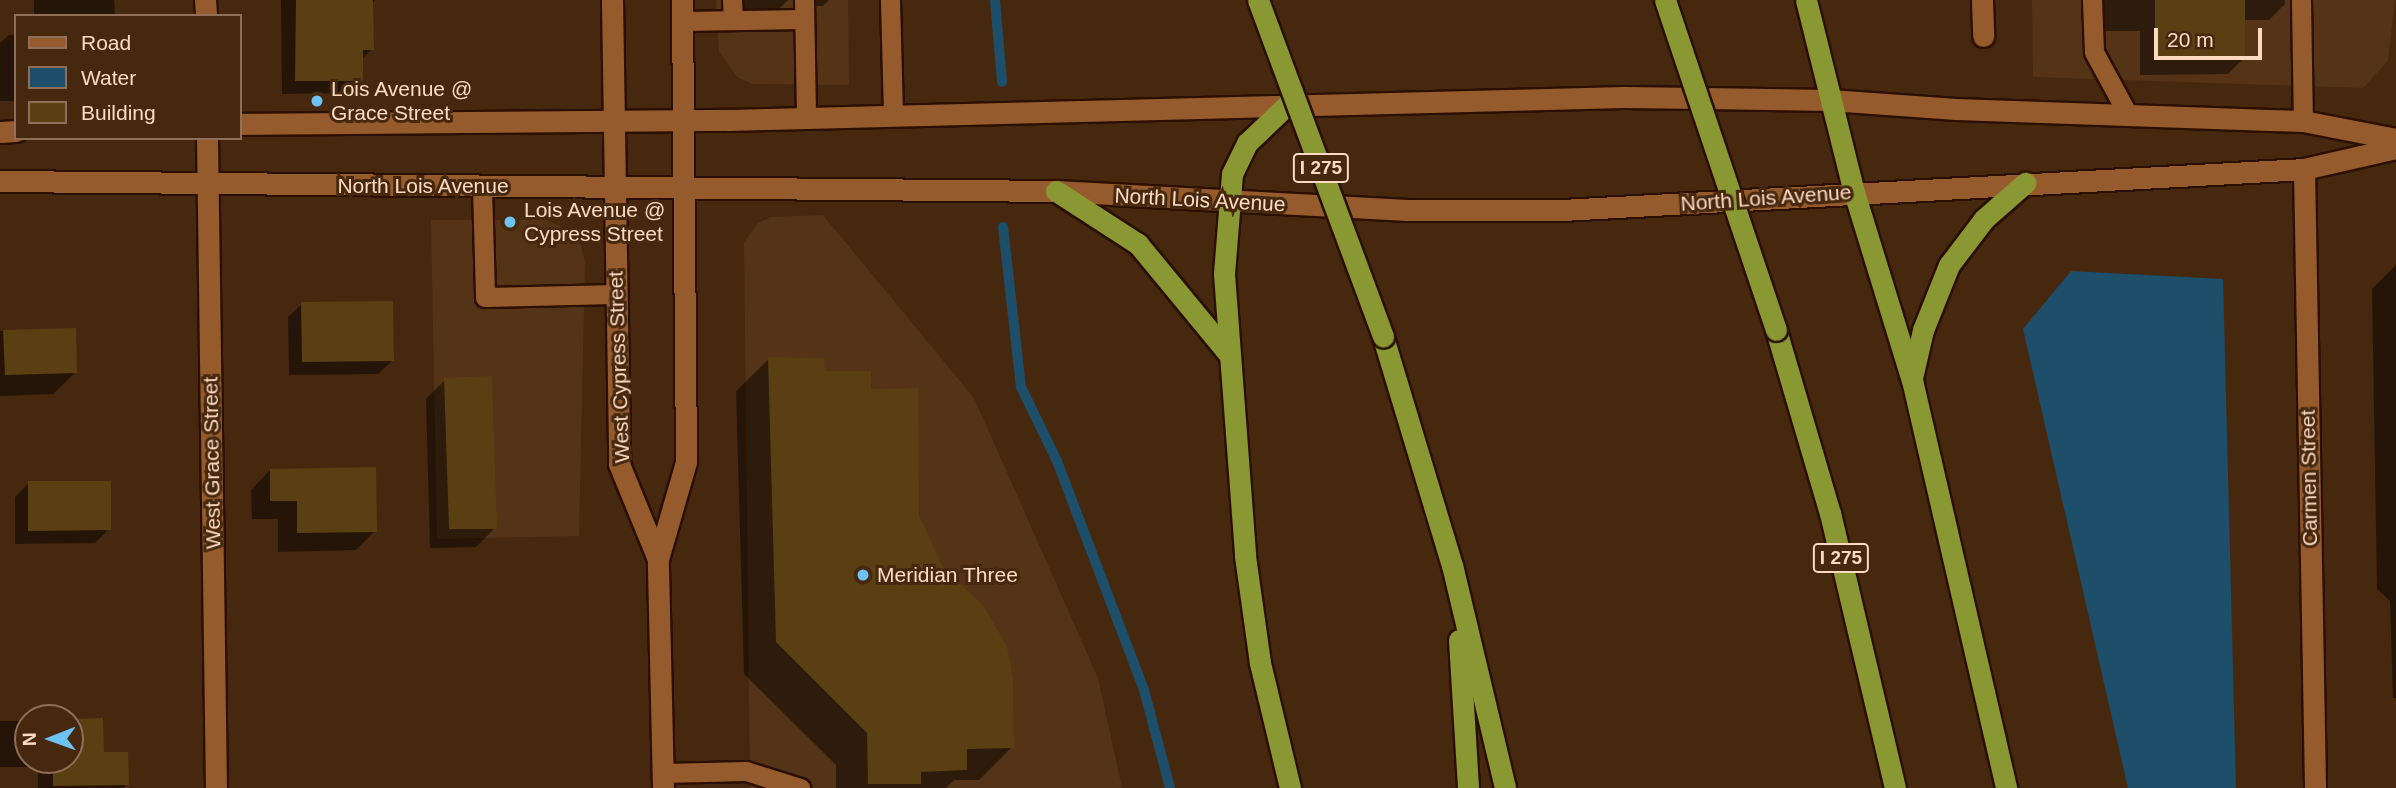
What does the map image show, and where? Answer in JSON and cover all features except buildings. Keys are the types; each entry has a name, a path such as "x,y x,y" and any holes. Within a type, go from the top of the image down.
{"highway":[{"name":"I 275","path":"1258,0 1383,337 1452,565 1504,788"},
{"name":"I 275","path":"1665,0 1776,330 1830,513 1895,788"},
{"path":"1806,0 1854,192 1912,380 2006,788"},
{"path":"1289,103 1247,143 1232,174 1227,202 1227,352 1260,663 1290,788"},
{"path":"1912,380 1923,330 1949,265 1984,219 2025,183"},
{"path":"1056,191 1138,244 1227,352"},
{"path":"1452,565 1468,788"}],"street":[{"name":"West Cypress Street","path":"612,0 618,464 658,559"},
{"path":"1982,0 1983,36"},
{"name":"West Cypress Street","path":"663,780 658,559 686,462 680,120 682,11"},
{"path":"242,124 893,117 1289,103 1623,97 1830,100 2303,121 2396,139"},
{"name":"West Grace Street","path":"207,140 216,788"},
{"name":"North Lois Avenue","path":"0,181 208,186 681,186 1056,191 1407,210 1562,210 2304,169 2396,148"},
{"name":"Carmen Street","path":"2304,169 2315,788"}],"lane":[{"path":"732,0 733,20"},
{"path":"890,0 893,117"},
{"path":"2092,0 2094,52 2128,115"},
{"path":"2301,0 2303,121"},
{"path":"682,11 733,20 804,10 806,117"},
{"path":"482,187 485,297 616,293"},
{"path":"663,780 746,771 800,788"}],"shaded area":[{"path":"716,0 848,0 849,85 752,84 737,77 719,51"},
{"path":"2032,0 2395,0 2388,61 2363,88 2033,77"},
{"path":"823,215 974,398 1098,678 1122,788 750,788 744,242 758,223 771,217"},
{"path":"431,220 545,220 570,230 581,245 585,263 579,536 437,539"}],"water":[{"path":"2071,271 2223,279 2236,788 2128,788 2023,329"}],"waterway":[{"path":"995,0 1002,82"},
{"path":"1003,227 1021,387 1057,461 1144,690 1170,788"}],"place":[{"name":"Lois Avenue @ Grace Street","path":"317,101"},
{"name":"Lois Avenue @ Cypress Street","path":"510,222"},
{"name":"Meridian Three","path":"863,575"}]}
